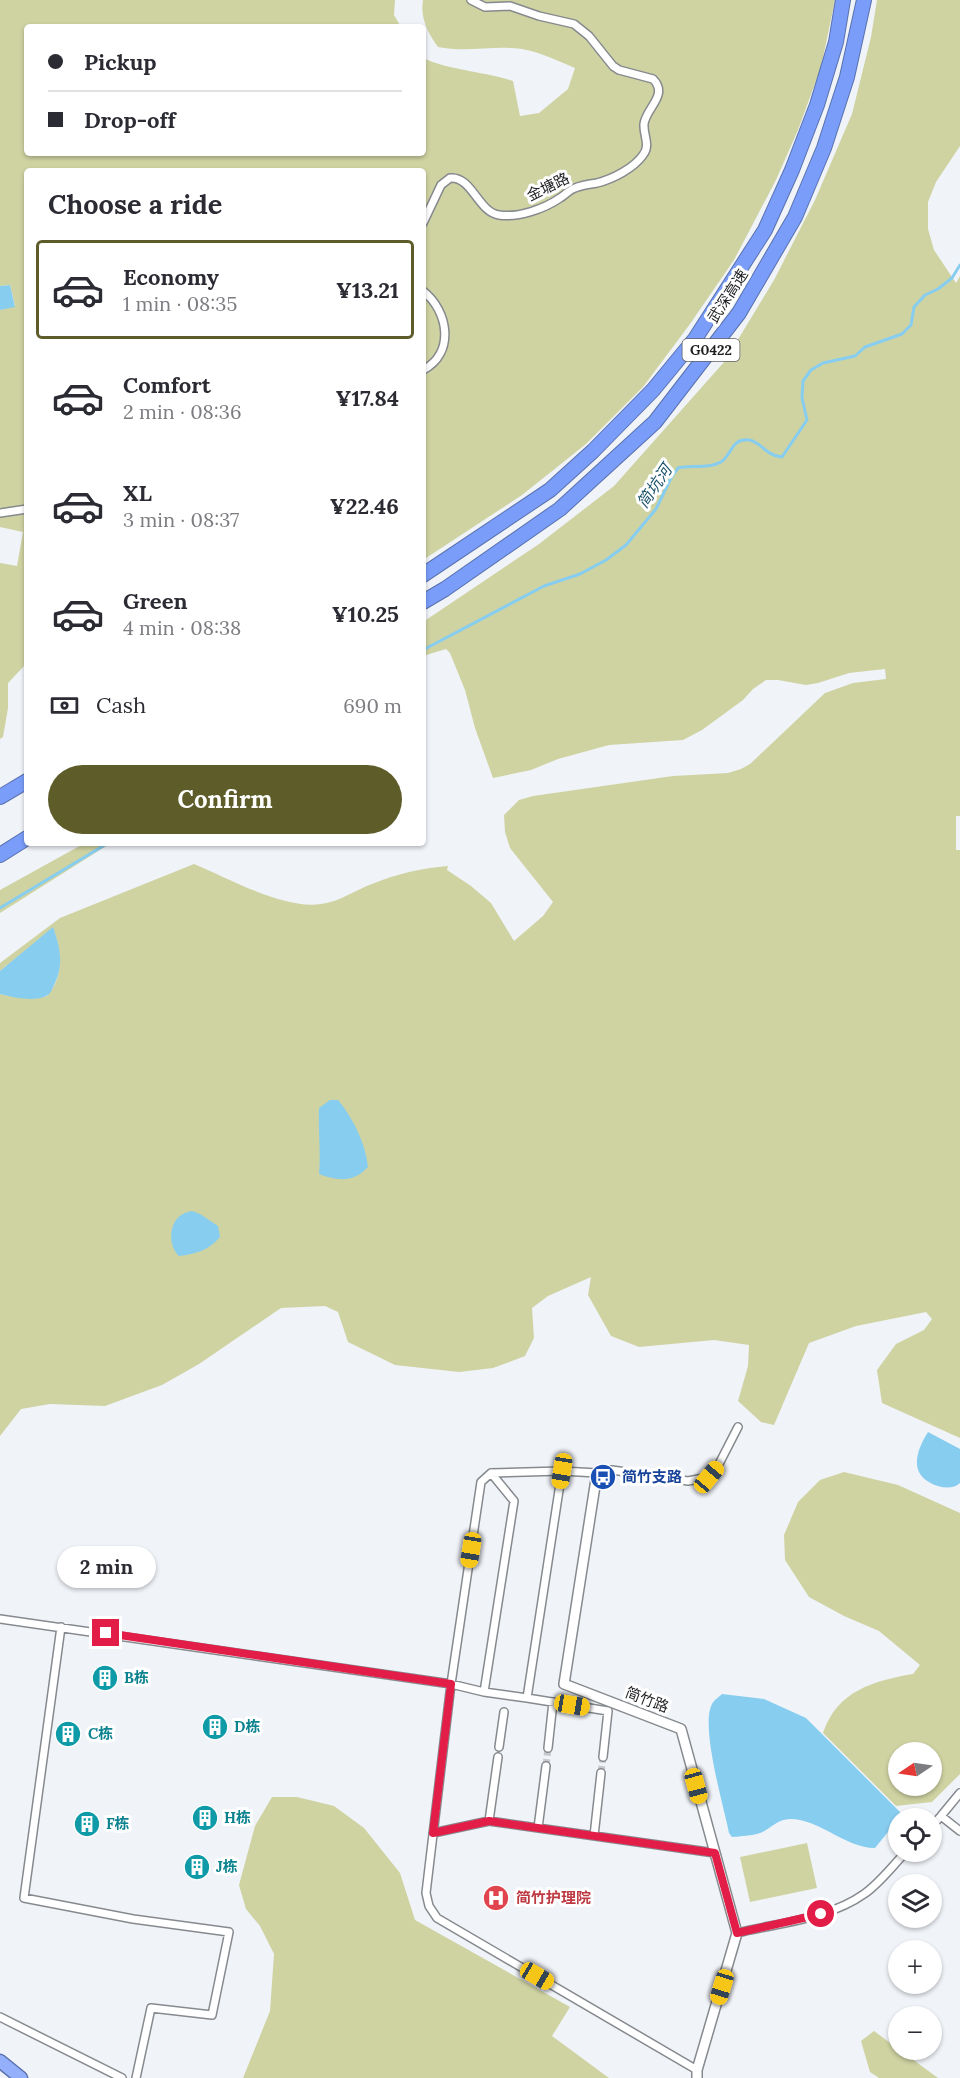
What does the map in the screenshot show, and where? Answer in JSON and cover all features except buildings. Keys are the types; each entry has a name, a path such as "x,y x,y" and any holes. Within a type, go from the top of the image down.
{"highway":[{"name":"武深高速","path":"426,573 550,490 593,452 653,390 695,339 765,230 792,170 817,105 836,42 843,0"},
{"name":"武深高速","path":"426,600 455,583 568,501 655,422 739,313 795,217 820,158 847,77 864,0"},
{"path":"0,797 24,783"},
{"path":"0,855 24,840"},
{"path":"0,2061 21,2078"}],"street":[{"name":"金塘路","path":"426,217 441,185 450,178 460,180 490,212 505,215 542,207 576,187 606,180 620,173 638,161 645,152 647,144 644,124 659,93 658,86 653,79 619,70 613,66 589,36 574,24 510,6 485,7 471,0"},
{"path":"426,294 436,305 443,324 445,342 439,358 426,368"},
{"path":"0,513 24,509"},
{"path":"738,1427 719,1464 709,1477 688,1481 612,1470 597,1473 562,1471 491,1473 482,1482 451,1684 426,1893 429,1906 437,1918 697,2074 737,1933 821,1914 846,1904 866,1893 896,1862"},
{"path":"527,1698 562,1471"},
{"path":"484,1692 514,1501 491,1473"},
{"name":"简竹路","path":"597,1473 564,1684 681,1729 737,1933"},
{"path":"0,1619 451,1684 484,1692 608,1711 603,1758"},
{"path":"61,1627 24,1898 133,1919 229,1932 212,2015 151,2008 136,2078"},
{"path":"505,1704 506,1695"},
{"path":"548,1748 553,1702"},
{"path":"499,1747 504,1712"},
{"path":"489,1821 498,1757"},
{"path":"538,1828 546,1766"},
{"path":"594,1836 601,1773"},
{"path":"942,1815 960,1793"},
{"path":"942,1817 960,1831"},
{"path":"433,1833 489,1821 715,1853"},
{"path":"0,2017 122,2078"}],"green space":[{"path":"0,0 395,0 394,15 399,24 24,24 24,156 426,156 426,59 445,66 513,81 520,116 539,113 568,89 575,68 542,54 522,49 438,47 426,25 422,7 423,0 835,0 821,67 798,130 776,180 734,260 690,324 643,387 586,444 522,495 426,558 426,168 24,168 24,666 8,683 8,708 3,737 0,739 0,563 17,566 23,532 0,527 0,310 15,306 10,285 0,286"},
{"path":"877,0 960,0 960,146 936,182 928,202 928,229 934,250 956,283 960,276 960,816 956,816 956,850 960,850 960,1438 882,1403 877,1370 896,1344 924,1330 932,1319 926,1312 856,1326 809,1343 774,1425 761,1422 738,1401 748,1366 749,1345 714,1340 639,1347 611,1336 588,1295 591,1277 548,1296 532,1308 534,1338 525,1356 493,1368 459,1372 395,1365 348,1342 338,1312 325,1306 281,1308 199,1364 162,1385 105,1406 50,1404 21,1409 0,1436 0,994 30,998 47,996 57,980 60,963 53,928 0,971 0,963 60,918 194,864 256,892 306,905 334,901 400,874 448,866 447,870 491,903 514,941 543,916 553,902 510,848 505,832 504,815 519,800 673,776 728,773 741,769 750,764 825,693 853,683 886,679 885,669 849,673 806,685 766,680 702,730 683,740 609,745 558,759 531,770 493,778 475,728 465,690 450,653 446,649 426,655 426,620 539,544 614,486 725,361 774,280 815,200 852,114 871,37"},
{"path":"80,846 106,846 0,913 0,890"},
{"path":"844,1472 898,1485 960,1513 960,1774 942,1792 942,1742 888,1742 888,1796 938,1796 932,1802 896,1806 823,1733 837,1707 858,1690 884,1680 913,1674 920,1665 879,1631 809,1597 785,1560 784,1535 798,1502 820,1480"},
{"path":"272,1797 297,1797 334,1806 364,1828 400,1873 415,1920 570,2007 552,2036 609,2078 243,2078 270,2011 274,1954 260,1926 246,1909 239,1885 255,1826"},
{"path":"807,1843 817,1888 750,1902 740,1857"},
{"path":"874,2031 888,2041 888,2060 913,2060 938,2078 879,2078 870,2072 861,2041"}],"water":[{"path":"10,285 15,307 0,310 0,286"},
{"path":"53,927 60,962 58,976 50,993 37,999 0,994 0,971"},
{"path":"330,1100 338,1100 344,1107 365,1149 368,1167 351,1178 339,1179 319,1174 319,1108"},
{"path":"192,1211 218,1226 220,1237 202,1251 179,1256 171,1240 172,1228 178,1218"},
{"path":"928,1432 960,1449 960,1483 956,1486 944,1487 932,1484 919,1472 917,1457"},
{"path":"722,1694 764,1699 806,1718 896,1808 888,1808 888,1832 875,1848 853,1843 801,1820 790,1819 781,1821 757,1834 732,1837 729,1833 718,1787 711,1748 709,1715 715,1700"}],"waterway":[{"name":"简坑河","path":"426,648 544,586 580,574 606,560 626,545 656,509 678,468 706,466 721,462 735,444 743,440 753,441 771,454 782,457 807,420 802,398 803,381 811,370 823,363 855,356 865,347 902,334 911,325 914,307 925,295 938,289 952,278 960,265"},
{"name":"简坑河","path":"0,908 103,846"}],"tunnel":[{"path":"546,1766 548,1748"},
{"path":"601,1773 603,1757"}],"place":[{"name":"简竹支路","path":"603,1477"},
{"name":"B栋","path":"105,1678"},
{"name":"D栋","path":"215,1727"},
{"name":"C栋","path":"68,1734"},
{"name":"H栋","path":"205,1818"},
{"name":"F栋","path":"87,1824"},
{"name":"J栋","path":"197,1867"},
{"name":"简竹护理院","path":"496,1898"}],"route":[{"path":"106,1633 451,1684 433,1833 489,1821 715,1853 737,1933 821,1914"}]}
